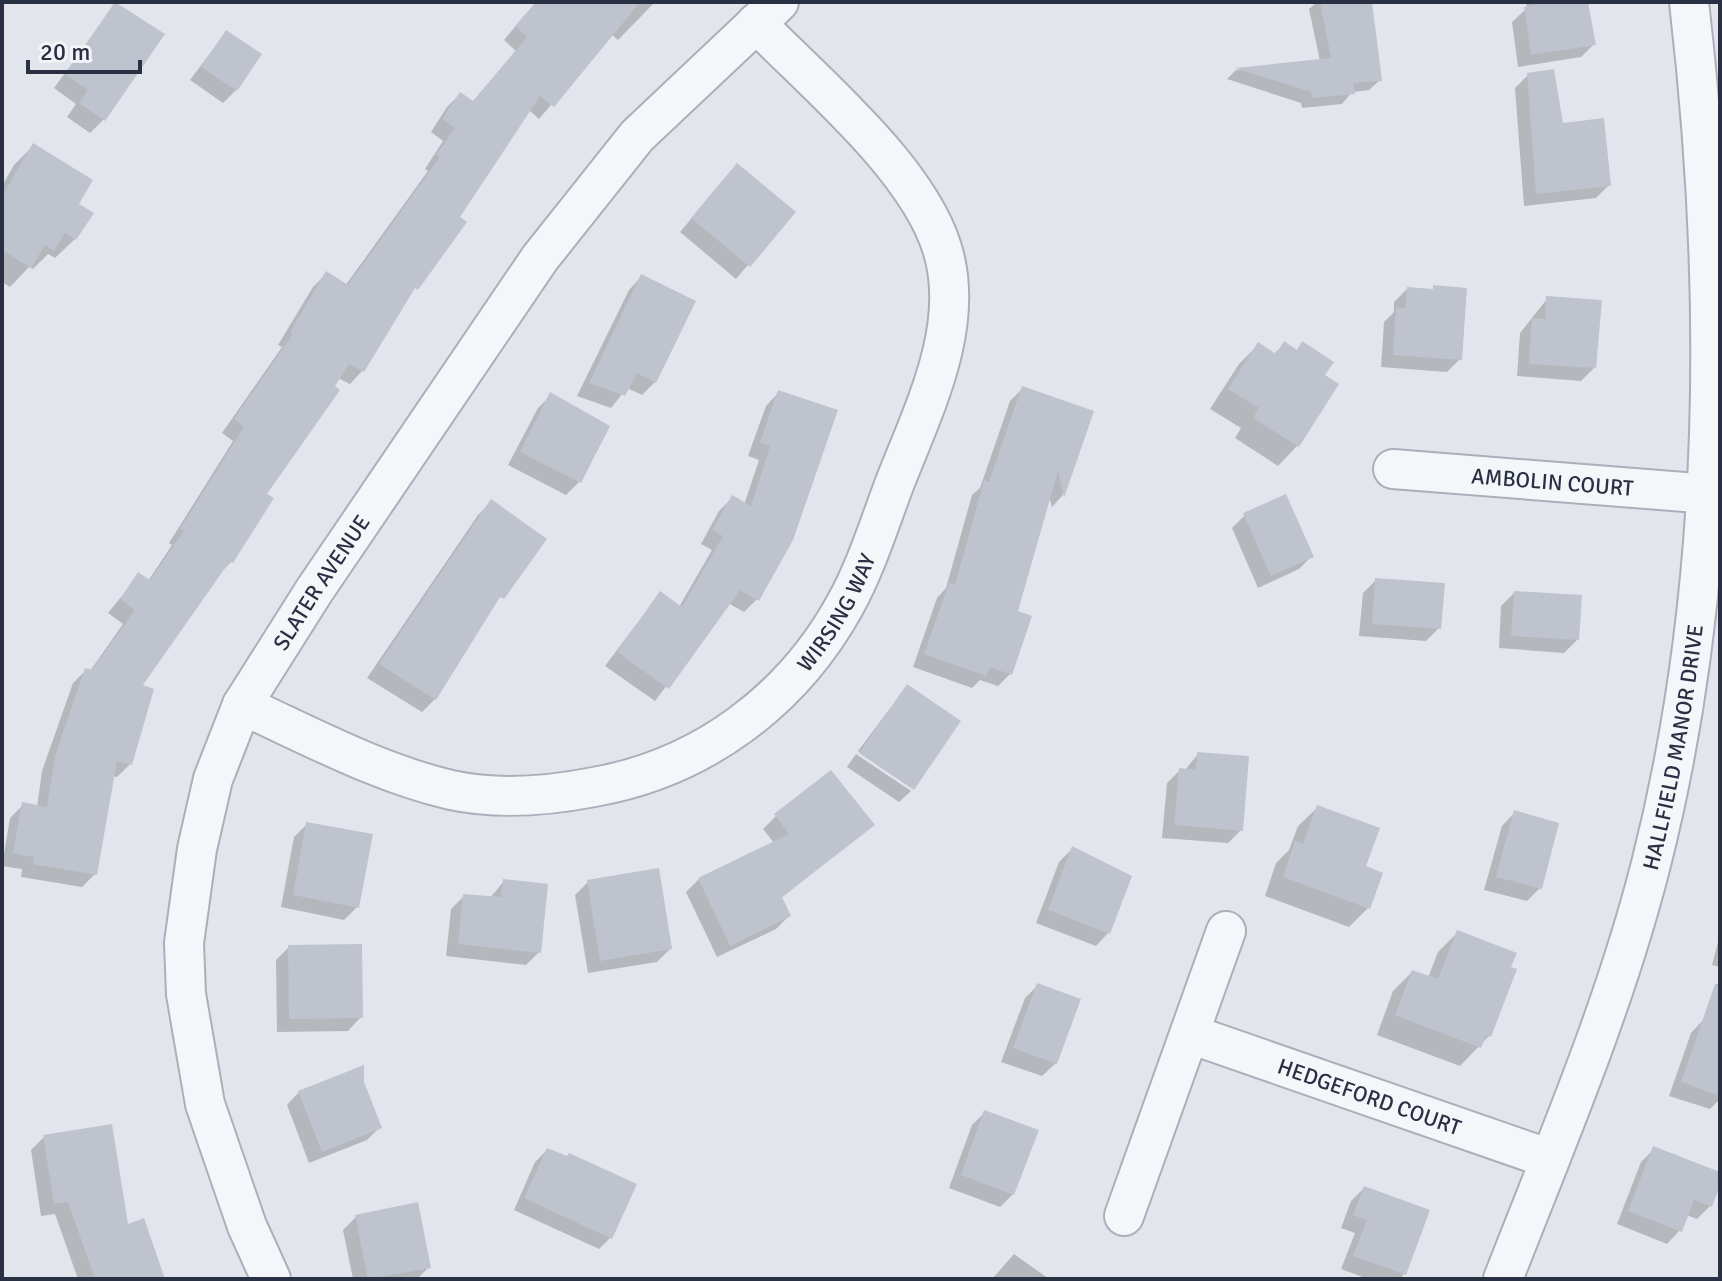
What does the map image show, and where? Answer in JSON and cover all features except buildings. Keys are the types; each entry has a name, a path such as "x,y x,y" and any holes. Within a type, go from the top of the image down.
{"street":[{"name":"HALLFIELD MANOR DRIVE","path":"1503,1279 1616,978 1650,867 1680,739 1696,645 1710,494 1718,336 1717,202 1689,2"},
{"name":"WIRSING WAY","path":"242,705 366,761 452,790 505,795 572,791 649,774 719,741 765,707 823,640 864,565 935,377 947,316 948,284 943,252 915,190 768,13"},
{"name":"SLATER AVENUE","path":"271,1279 237,1199 205,1104 186,994 184,943 197,849 213,779 242,705 314,591 540,258 637,136 768,13"},
{"name":"AMBOLIN COURT","path":"1393,469 1710,494"},
{"path":"1124,1216 1226,931"},
{"name":"HEDGEFORD COURT","path":"1190,1034 1550,1159"}]}
